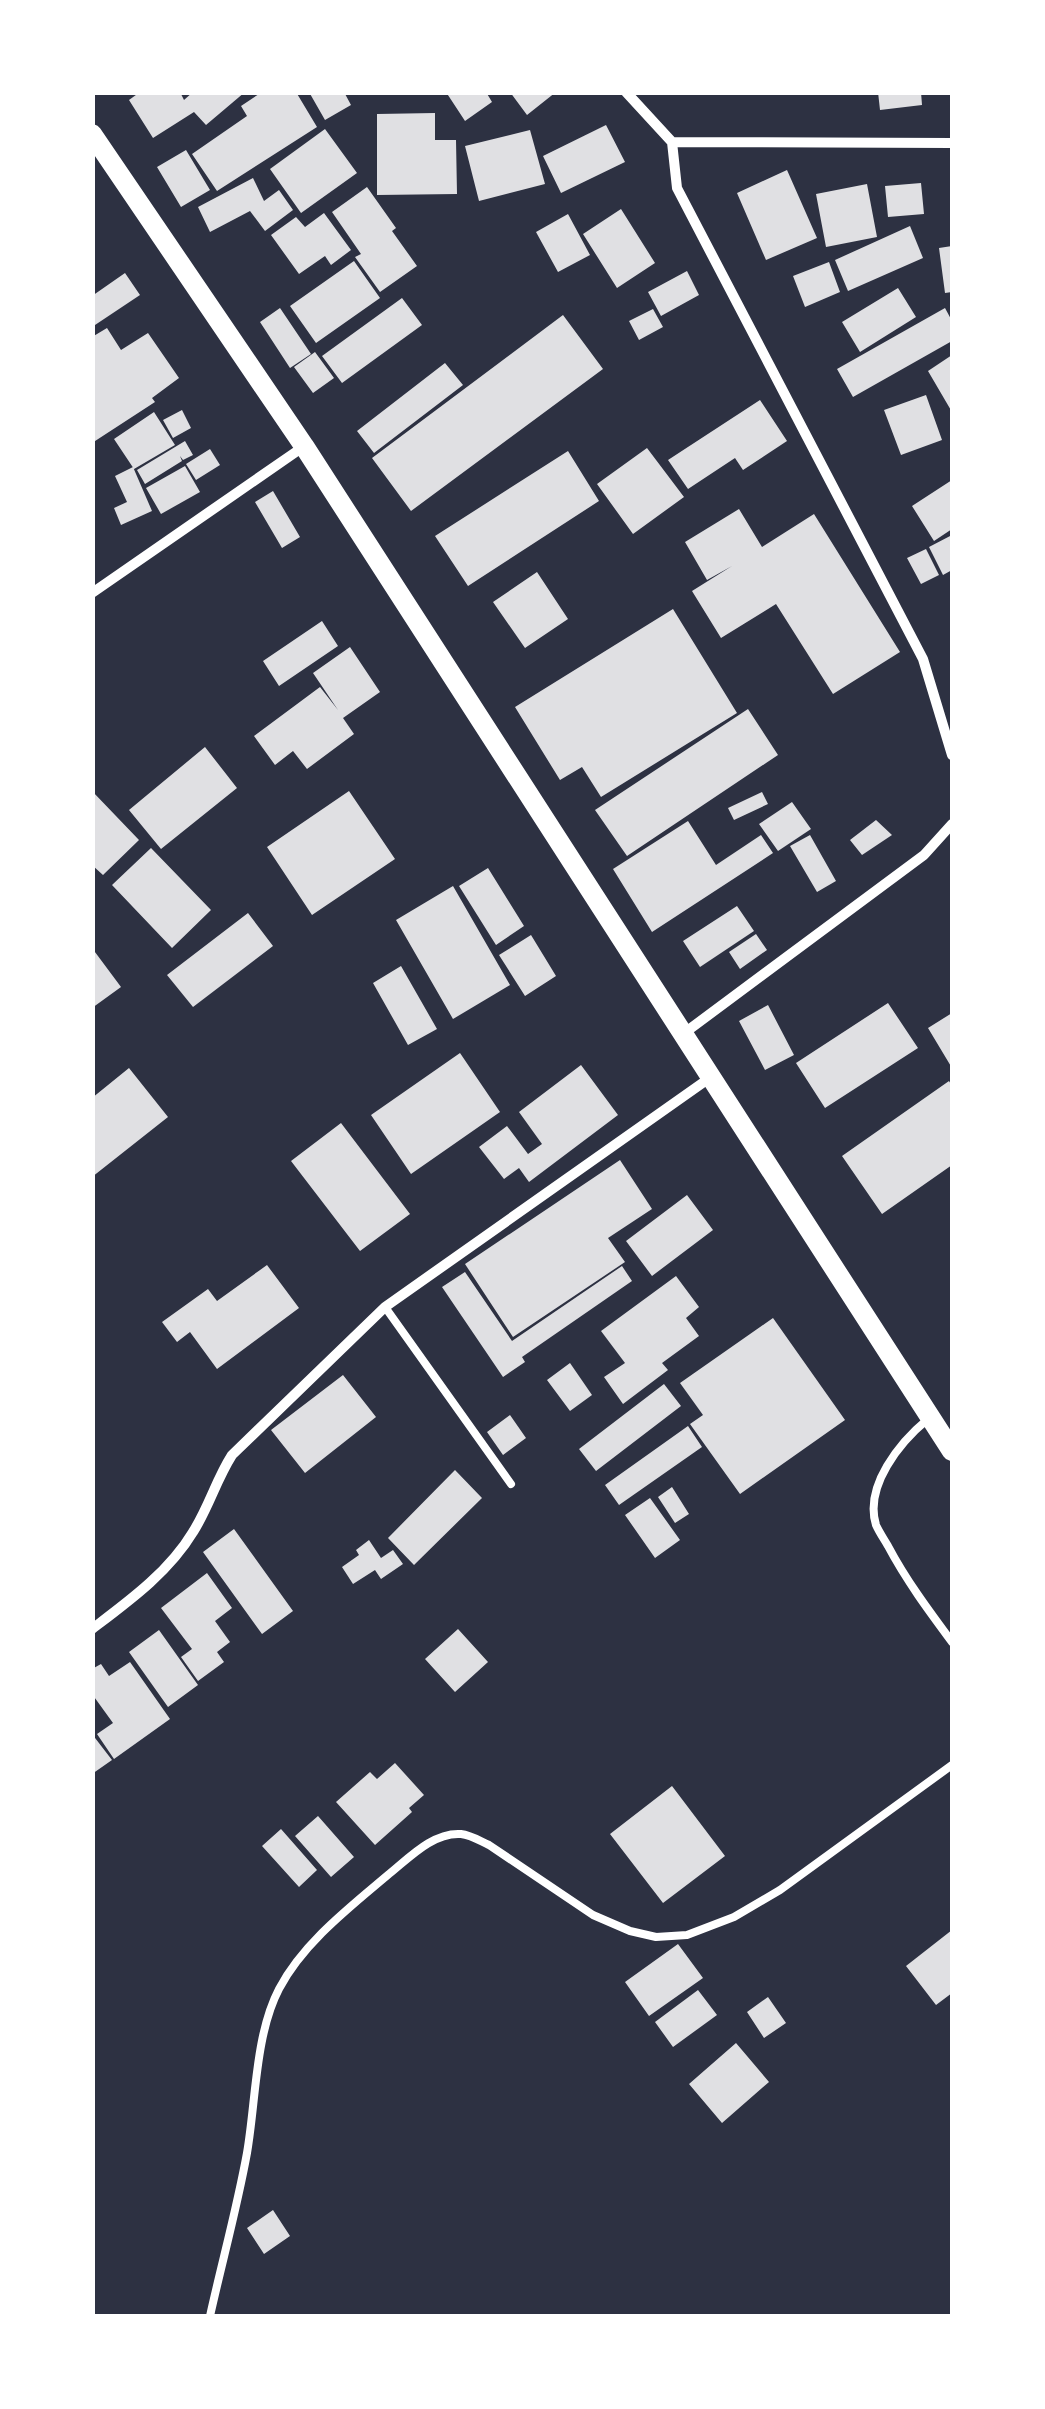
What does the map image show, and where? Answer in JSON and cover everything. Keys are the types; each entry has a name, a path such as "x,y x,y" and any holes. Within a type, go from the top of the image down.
{"main road":[{"path":"92,134 304,446 952,1451"}],"street":[{"path":"626,92 672,142 678,188 923,659 952,755"},
{"path":"672,142 952,143"},
{"path":"92,593 304,446"},
{"path":"683,1034 924,855 952,824"},
{"path":"92,1629 153,1580 191,1536 232,1455 386,1307 711,1077"}],"lane":[{"path":"386,1307 511,1484"},
{"path":"931,1416 908,1436 886,1467 879,1484 876,1524 904,1576 952,1642"},
{"path":"210,2316 246,2156 261,2051 277,1993 315,1942 348,1908 420,1849 444,1836 470,1836 593,1915 656,1937 688,1935 734,1918 780,1890 952,1765"}],"building":[{"path":"140,92 180,92 184,100 193,92 245,92 206,125 194,112 153,138 129,100"},
{"path":"262,92 296,92 317,127 217,191 192,154 247,116 241,106"},
{"path":"309,92 344,92 351,105 325,120"},
{"path":"446,92 486,92 492,102 465,121"},
{"path":"510,92 556,92 527,115"},
{"path":"878,92 921,92 922,105 880,110"},
{"path":"435,113 435,140 456,140 457,194 377,195 377,114"},
{"path":"606,125 625,162 561,193 543,156"},
{"path":"325,129 357,173 301,213 270,169"},
{"path":"530,130 545,184 479,201 465,146"},
{"path":"186,150 210,190 181,207 157,167"},
{"path":"787,170 817,238 766,260 737,193"},
{"path":"253,178 264,201 279,190 293,210 265,231 250,211 210,232 198,207"},
{"path":"921,183 924,214 888,217 885,186"},
{"path":"867,184 877,237 826,247 816,194"},
{"path":"367,187 417,266 380,292 355,257 361,254 332,212"},
{"path":"621,209 655,263 617,288 583,234"},
{"path":"324,213 351,250 331,265 325,256 299,274 271,235 296,217 305,227"},
{"path":"568,214 590,255 558,272 536,232"},
{"path":"910,226 923,258 848,291 835,260"},
{"path":"952,246 952,292 945,293 939,248"},
{"path":"354,261 380,298 316,343 290,306"},
{"path":"829,262 840,292 805,307 793,276"},
{"path":"687,271 699,295 661,316 648,292"},
{"path":"125,273 140,295 92,327 92,296"},
{"path":"898,288 916,317 860,352 842,322"},
{"path":"402,298 422,325 342,383 322,356"},
{"path":"280,308 311,354 290,368 260,322"},
{"path":"945,308 952,321 952,341 853,397 837,369"},
{"path":"653,309 663,327 639,340 629,321"},
{"path":"563,315 603,369 411,511 372,458"},
{"path":"107,328 121,350 148,333 179,378 152,398 155,402 92,443 92,337"},
{"path":"315,352 334,378 313,393 294,367"},
{"path":"952,355 952,412 928,371"},
{"path":"445,363 463,385 374,453 357,431"},
{"path":"926,395 942,440 901,455 884,410"},
{"path":"760,400 787,441 743,470 735,458 688,489 668,460"},
{"path":"182,410 191,428 173,438 163,420"},
{"path":"154,412 175,445 134,469 114,439"},
{"path":"185,441 193,455 183,460 180,456 182,461 145,484 137,470"},
{"path":"647,448 684,497 633,534 597,484"},
{"path":"210,449 220,465 196,480 186,464"},
{"path":"568,451 599,501 468,586 435,536"},
{"path":"185,466 200,492 161,514 146,488"},
{"path":"133,467 152,511 121,525 114,508 127,502 115,476"},
{"path":"952,480 952,529 934,541 912,506"},
{"path":"273,491 300,537 282,548 255,502"},
{"path":"739,509 762,547 814,514 900,652 833,694 776,604 721,638 692,591 732,566 707,580 685,542"},
{"path":"952,535 952,570 943,575 929,547"},
{"path":"926,549 939,575 921,584 907,558"},
{"path":"537,572 568,619 525,648 493,602"},
{"path":"673,609 737,713 601,797 582,767 560,780 515,707"},
{"path":"322,621 338,646 279,686 263,661"},
{"path":"350,647 380,692 343,718 354,734 307,769 293,751 275,765 254,736 320,687 338,710 313,673"},
{"path":"748,709 778,755 627,856 595,810"},
{"path":"205,747 237,788 161,849 129,810"},
{"path":"92,791 139,840 103,875 92,865"},
{"path":"349,791 395,859 312,915 267,847"},
{"path":"762,792 768,804 734,820 728,808"},
{"path":"792,802 811,829 778,851 759,824"},
{"path":"876,820 892,835 862,855 850,840"},
{"path":"688,821 716,865 761,835 773,853 652,932 613,869"},
{"path":"810,835 836,881 817,892 790,846"},
{"path":"151,848 211,910 172,948 112,885"},
{"path":"488,868 524,926 496,945 459,886"},
{"path":"453,886 510,985 453,1019 396,920"},
{"path":"737,906 754,931 700,967 683,941"},
{"path":"248,913 273,946 193,1007 167,975"},
{"path":"756,934 767,950 740,969 729,952"},
{"path":"531,935 556,976 525,996 499,955"},
{"path":"92,948 121,987 92,1008"},
{"path":"401,966 437,1029 408,1045 373,983"},
{"path":"888,1003 918,1048 825,1108 796,1063"},
{"path":"768,1005 794,1055 765,1070 739,1021"},
{"path":"952,1013 952,1068 928,1028"},
{"path":"460,1053 500,1112 411,1174 371,1115"},
{"path":"581,1065 618,1115 529,1182 519,1168 504,1179 479,1147 507,1126 528,1154 542,1144 519,1112"},
{"path":"129,1068 168,1117 92,1177 92,1098"},
{"path":"949,1081 952,1165 882,1214 842,1156"},
{"path":"341,1123 410,1214 360,1251 291,1161"},
{"path":"620,1160 652,1209 608,1238 625,1262 513,1337 465,1264"},
{"path":"687,1195 713,1230 652,1276 626,1241"},
{"path":"267,1265 299,1308 217,1369 190,1332 177,1342 162,1322 208,1289 217,1301"},
{"path":"622,1266 632,1281 522,1357 525,1362 503,1377 442,1287 465,1272 512,1341"},
{"path":"676,1276 699,1307 686,1318 699,1336 662,1363 668,1370 623,1404 604,1377 625,1363 601,1331"},
{"path":"773,1318 845,1420 740,1494 690,1424 703,1415 680,1383"},
{"path":"570,1363 592,1395 570,1411 547,1380"},
{"path":"343,1375 376,1417 305,1473 271,1430"},
{"path":"664,1384 681,1406 596,1471 579,1449"},
{"path":"510,1415 526,1438 503,1455 487,1432"},
{"path":"688,1426 702,1447 619,1505 605,1485"},
{"path":"455,1470 482,1498 414,1565 388,1538"},
{"path":"672,1487 689,1514 675,1523 658,1497"},
{"path":"650,1498 680,1540 655,1558 625,1515"},
{"path":"234,1529 293,1611 262,1634 203,1552"},
{"path":"369,1540 381,1558 393,1550 403,1564 381,1579 375,1570 353,1584 342,1567 359,1555 356,1550"},
{"path":"207,1573 232,1608 215,1621 230,1642 217,1652 224,1662 198,1681 181,1657 192,1649 161,1608"},
{"path":"458,1629 488,1662 455,1692 425,1659"},
{"path":"159,1630 198,1685 168,1707 129,1652"},
{"path":"130,1662 170,1719 114,1759 97,1734 113,1723 92,1694 92,1669 101,1664 109,1676"},
{"path":"92,1734 112,1760 92,1774"},
{"path":"395,1763 424,1795 409,1808 412,1812 375,1845 336,1802 370,1772 377,1779"},
{"path":"672,1786 725,1856 663,1903 610,1834"},
{"path":"318,1816 354,1857 331,1877 295,1836"},
{"path":"281,1829 317,1870 299,1887 262,1846"},
{"path":"952,1930 952,1993 936,2005 906,1966"},
{"path":"678,1944 703,1978 649,2016 625,1982"},
{"path":"698,1990 717,2015 673,2047 655,2022"},
{"path":"768,1997 786,2023 764,2038 747,2012"},
{"path":"736,2043 769,2082 722,2123 689,2084"},
{"path":"273,2210 290,2236 264,2254 247,2228"}]}
